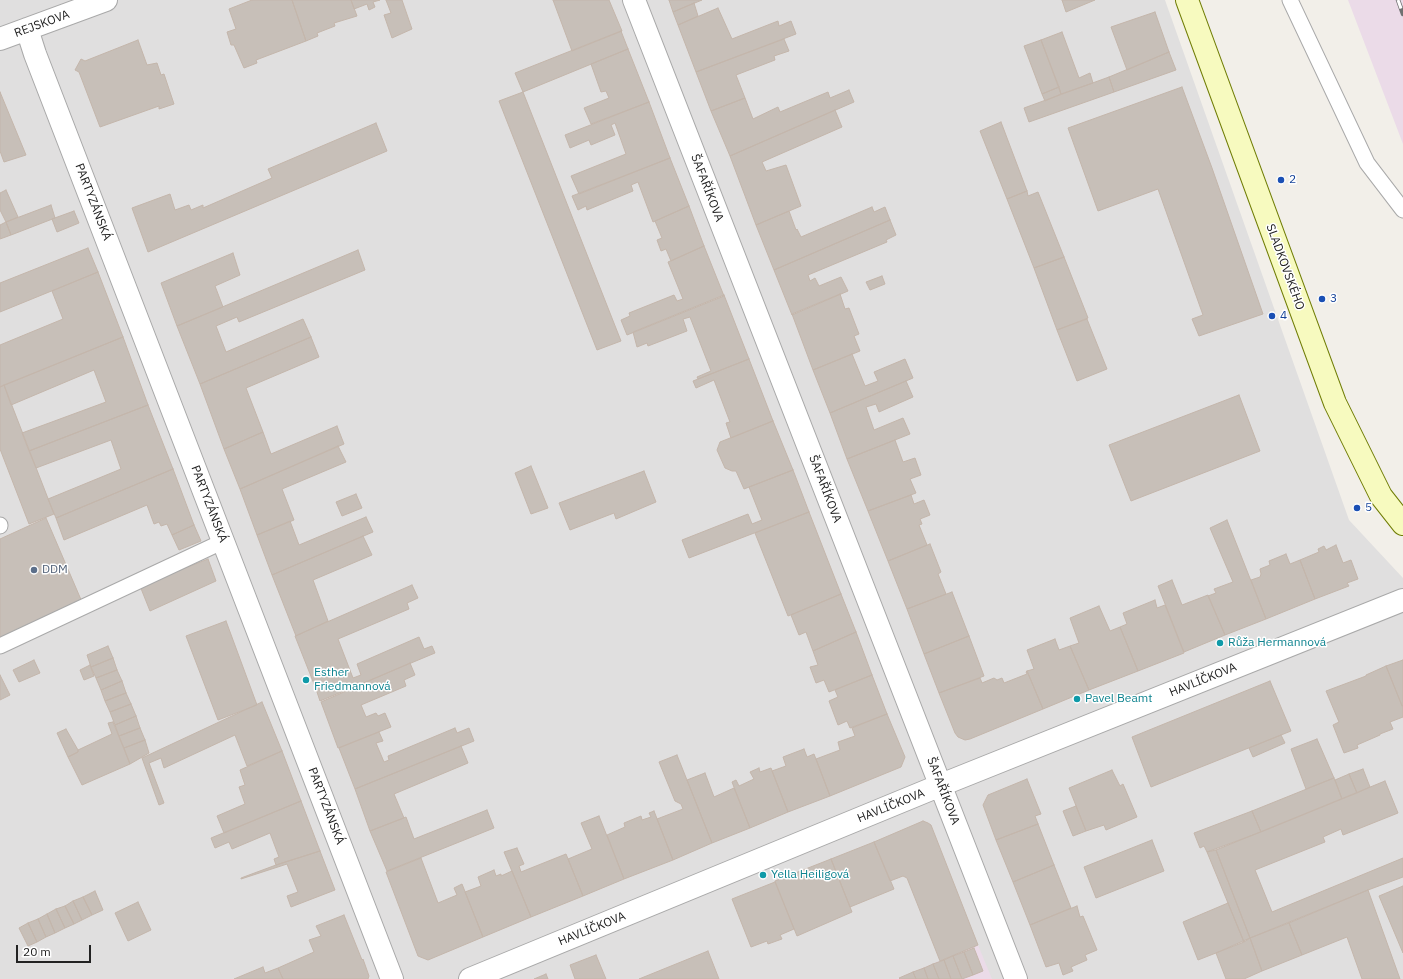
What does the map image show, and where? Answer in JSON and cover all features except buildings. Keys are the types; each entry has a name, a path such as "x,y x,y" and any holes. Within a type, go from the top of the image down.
{"street":[{"name":"REJSKOVA","path":"0,39 106,0"},
{"name":"ŠAFAŘÍKOVA","path":"634,0 1016,979"},
{"name":"SLADKOVSKÉHO","path":"1187,0 1335,404 1381,496 1403,524"},
{"name":"PARTYZÁNSKÁ","path":"27,29 35,54 392,979"},
{"name":"HAVLÍČKOVA","path":"470,979 941,786 1403,600"}],"lane":[{"path":"1290,0 1367,163 1403,210"},
{"path":"0,646 224,542"}],"shaded area":[{"path":"0,0 1165,0 1349,520 1403,578 1403,979 0,979"},
{"path":"1348,0 1403,0 1403,144"},
{"path":"978,945 992,979 896,979"}],"railway":[{"path":"1398,0 1403,14"}],"place":[{"name":"2","path":"1281,180"},
{"name":"3","path":"1322,299"},
{"name":"4","path":"1272,316"},
{"name":"5","path":"1357,508"},
{"name":"DDM","path":"34,570"},
{"name":"Růža Hermannová","path":"1220,643"},
{"name":"Esther Friedmannová","path":"306,680"},
{"name":"Pavel Beamt","path":"1077,699"},
{"name":"Yella Heiligová","path":"763,875"}]}
